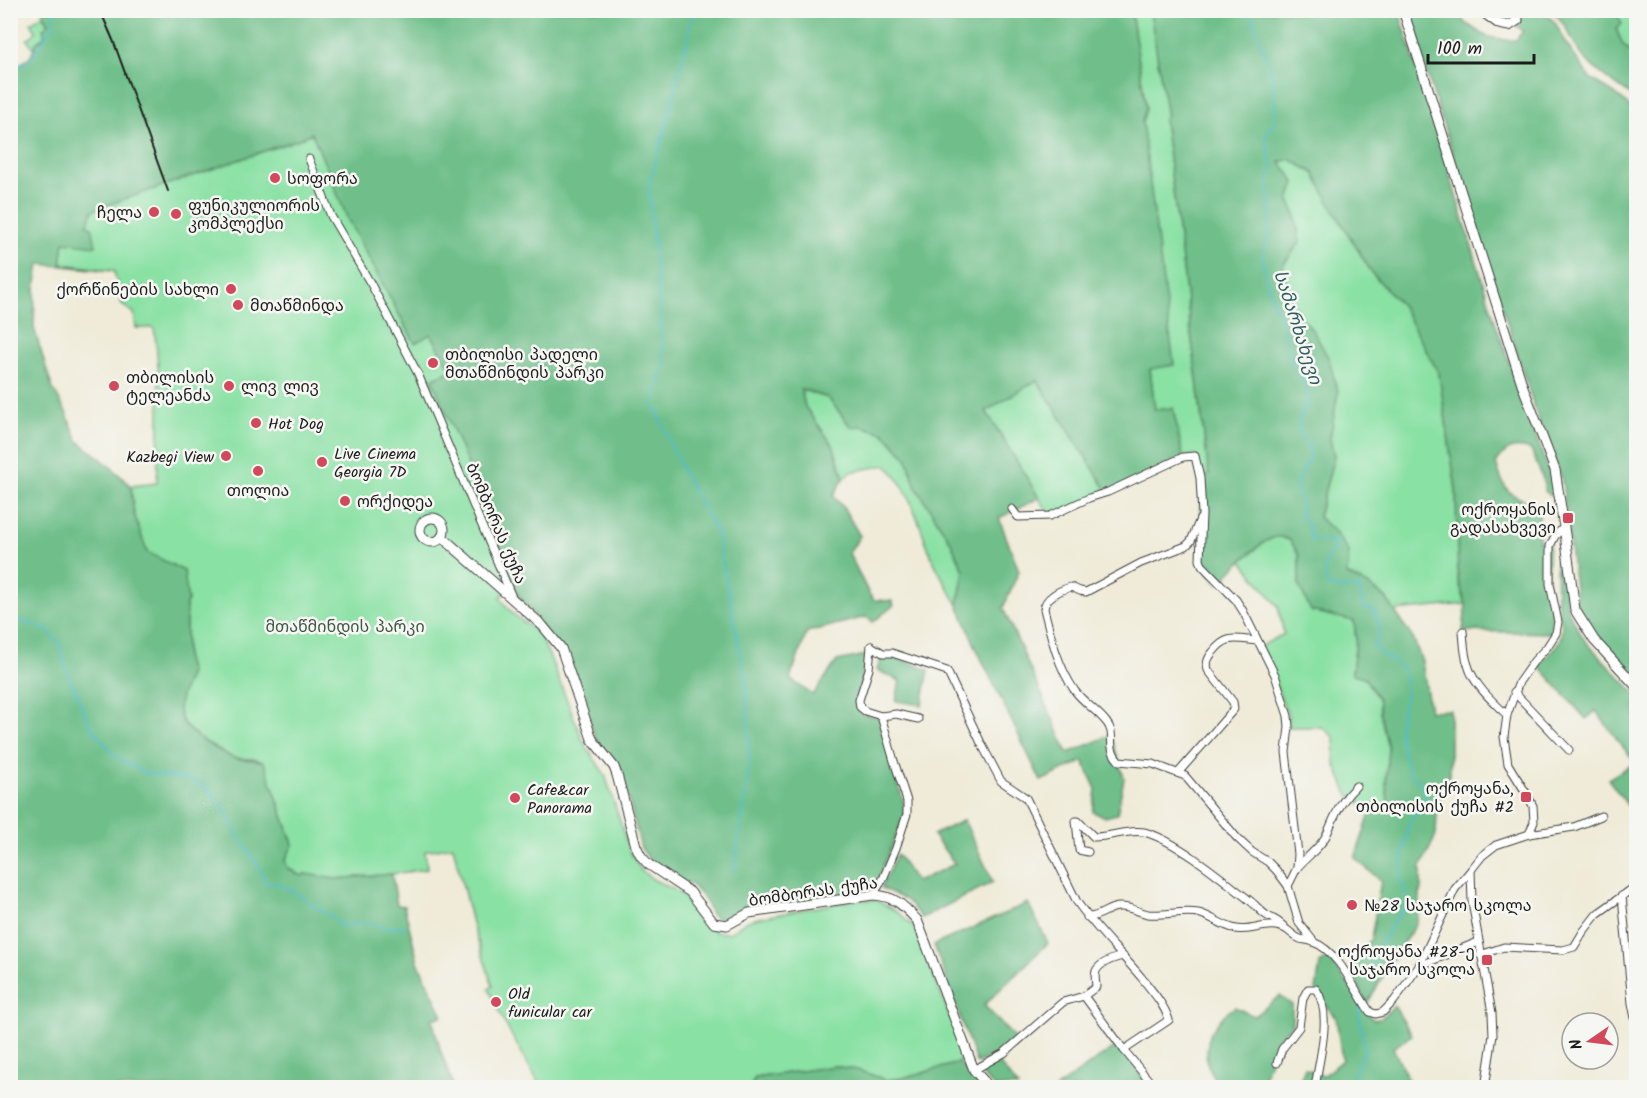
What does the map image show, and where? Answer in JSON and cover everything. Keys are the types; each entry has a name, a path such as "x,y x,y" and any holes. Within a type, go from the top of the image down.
{"street":[{"path":"1403,10 1522,387 1555,470 1575,610 1594,640 1636,686"},
{"path":"1480,10 1499,24 1509,26 1518,20 1516,10"},
{"name":"ბომბორას ქუჩა","path":"309,159 331,216 372,286 418,374 513,598 542,625 561,648 592,738 614,767 630,826 641,856 648,864 690,892 714,923 726,925 749,913 873,895 886,895 903,904 917,920 974,1070"},
{"path":"1012,509 1018,517 1050,516 1183,457 1195,456 1200,478 1202,514 1200,560 1243,611 1275,675 1288,716 1286,752 1298,842 1296,868 1288,886"},
{"path":"1202,514 1191,541 1186,546 1141,564 1086,592 1071,587 1058,592 1046,601 1044,604 1057,654 1074,690 1108,724 1111,731 1111,747 1115,757 1119,761 1153,764 1185,776 1237,838 1276,870 1288,886 1299,924 1348,975 1370,1012 1376,1014 1383,1012 1394,1001 1419,966 1455,889 1482,855 1496,845 1528,834 1574,827 1601,816"},
{"path":"1528,834 1534,822 1533,806 1508,764 1504,737 1507,715 1519,682 1556,633 1558,622 1550,584 1550,546 1555,536 1564,527"},
{"path":"442,537 513,598"},
{"path":"1463,631 1468,666 1485,692 1507,715"},
{"path":"1178,773 1234,709 1233,702 1208,670 1208,659 1224,641 1230,639 1257,641"},
{"path":"918,719 896,714 882,716 865,711 859,704 869,669 872,645 883,652 947,671 1001,781 1026,798 1077,902 1087,917 1161,1002 1169,1020 1124,1050"},
{"path":"1514,692 1569,750"},
{"path":"873,895 883,879 907,814 906,795 882,716"},
{"path":"1296,868 1318,848 1327,835 1340,806 1356,786"},
{"path":"1088,852 1079,850 1077,847 1076,821 1094,837 1133,831 1144,832 1181,850 1251,901 1266,915 1279,920 1285,928 1300,939 1314,942"},
{"path":"1471,870 1472,903 1492,1013 1493,1035 1485,1088"},
{"path":"1480,955 1504,947 1563,950 1574,947 1597,914 1636,886"},
{"path":"1622,896 1632,1004 1636,1023"},
{"path":"1087,917 1094,917 1114,907 1122,907 1148,914 1197,913 1227,927 1240,930 1271,926 1285,928"},
{"path":"1419,966 1478,942"},
{"path":"990,1088 974,1070 1004,1053 1063,1002 1084,996 1096,987 1095,975 1099,967 1123,956"},
{"path":"1277,1063 1282,1049 1299,1027 1303,998 1308,989 1316,988 1324,1004 1325,1020 1315,1088"},
{"path":"1084,996 1155,1088"}],"green space":[{"path":"44,10 1131,11 1146,108 1142,122 1174,365 1150,369 1155,410 1173,408 1183,457 1108,492 1037,380 986,411 1039,498 999,518 1019,571 1003,608 1068,753 1111,735 1124,778 1117,814 1105,817 1093,812 1096,789 1083,761 1041,781 976,648 958,605 964,571 951,542 916,487 907,458 884,433 861,426 851,427 828,398 801,389 805,407 833,445 844,478 833,496 843,507 860,536 849,553 874,600 892,601 894,605 873,622 866,617 807,632 790,679 813,695 837,661 866,655 865,670 855,706 862,714 879,718 904,804 904,816 873,891 803,902 748,907 726,919 718,919 711,914 705,900 691,884 671,876 649,859 641,848 625,784 618,769 596,739 572,670 518,595 469,467 432,379 452,370 431,334 415,343 349,222 312,133 93,210 87,225 92,227 96,246 64,242 61,264 114,271 39,264 35,290 34,328 52,387 78,441 131,486 134,514 147,552 184,571 188,601 186,604 186,660 190,673 179,705 182,721 195,735 226,754 235,758 264,762 293,844 285,861 288,869 301,876 305,874 335,879 392,874 397,905 404,906 418,962 443,1016 432,1019 454,1087 11,1088 10,79 16,75 14,69 31,56 36,43 45,36 43,29 49,23 42,12"},
{"path":"1131,11 1150,11 1167,117 1164,119 1209,476 1200,478 1195,456 1183,457 1173,408 1155,410 1150,368 1173,365 1142,122 1146,108"},
{"path":"1150,11 1399,11 1498,331 1550,475 1556,499 1545,491 1543,479 1531,450 1520,447 1511,449 1503,454 1496,463 1502,482 1510,492 1521,499 1539,505 1539,542 1549,541 1547,578 1552,621 1551,633 1463,631 1466,604 1458,579 1456,490 1439,374 1402,306 1372,273 1314,173 1290,159 1280,162 1295,182 1289,201 1295,213 1300,242 1283,265 1293,305 1315,334 1329,359 1338,392 1330,439 1334,456 1318,517 1335,532 1349,552 1347,575 1368,585 1386,598 1414,640 1422,662 1430,711 1450,710 1450,776 1437,810 1436,835 1421,867 1417,923 1367,1004 1357,984 1353,962 1371,939 1381,881 1355,858 1371,811 1382,810 1388,801 1386,783 1388,747 1378,698 1364,677 1352,674 1356,640 1354,621 1311,611 1299,586 1299,555 1290,540 1281,537 1269,539 1246,557 1219,584 1202,565 1200,478 1209,475 1164,118 1167,116"},
{"path":"1411,11 1464,11 1463,21 1482,34 1493,38 1516,40 1523,31 1517,26 1521,11 1542,11 1555,22 1565,42 1590,78 1621,98 1636,114 1636,681 1595,637 1577,604 1562,479 1541,428 1419,49"},
{"path":"1552,11 1615,11 1622,24 1616,29 1623,45 1636,57 1636,99 1587,61 1561,20"},
{"path":"1615,11 1636,11 1636,57 1623,45 1616,28 1622,24"},
{"path":"43,15 49,24 45,36 36,43 34,49 27,40 36,32 31,23"},
{"name":"მთაწმინდის პარკი","path":"312,133 349,222 414,342 431,334 452,370 432,379 513,581 500,598 513,614 538,633 584,743 605,775 630,852 641,870 685,898 701,919 715,932 729,933 745,922 758,918 855,900 876,900 896,911 911,924 918,936 966,1057 955,1064 903,1078 886,1080 857,1070 834,1066 755,1078 750,1087 541,1087 504,1022 489,989 493,986 473,927 453,846 425,851 427,869 335,879 305,874 301,876 288,868 285,861 293,844 264,762 255,759 233,758 200,739 183,724 179,712 179,700 190,673 186,660 186,604 188,601 162,560 147,552 134,514 131,486 157,483 159,386 154,328 136,328 134,313 122,305 114,271 61,264 64,242 87,225 93,210"},
{"path":"1290,159 1314,173 1372,273 1402,306 1439,374 1456,490 1458,579 1466,604 1395,611 1386,598 1368,585 1347,575 1335,532 1318,517 1334,456 1329,439 1338,392 1315,334 1293,305 1283,265 1299,242 1295,213 1289,201 1295,182 1280,162"},
{"path":"1037,380 1108,492 1050,516 986,411"},
{"path":"801,389 828,398 851,427 861,426 884,433 907,458 916,487 951,542 964,571 958,605 936,566 909,497 895,475 886,465 851,472 844,478 833,445 805,407"},
{"path":"1277,536 1290,540 1299,555 1299,586 1354,621 1356,640 1352,673 1364,677 1378,698 1388,747 1386,783 1388,802 1382,810 1371,811 1348,794 1335,764 1334,737 1322,727 1289,727 1288,716 1261,646 1284,634 1278,606 1242,561 1264,542"},
{"path":"1561,551 1567,609 1585,641 1636,694 1636,817 1608,779 1635,763 1596,711 1586,719 1538,665 1555,648 1561,637 1562,625 1557,600 1556,552"},
{"path":"893,656 929,670 922,705 896,701 900,681 877,670 881,658"},
{"path":"964,820 993,882 922,918 906,900 881,888 897,854 916,882 955,864 933,835"},
{"path":"1028,903 1048,943 984,1005 1015,1039 1002,1051 978,1063 934,945"},
{"path":"1328,958 1374,1020 1381,1018 1394,1006 1412,1035 1393,1048 1412,1087 1297,1088 1305,1068 1323,1076 1342,1060 1336,1017 1324,1004 1316,989 1320,964"},
{"path":"1280,996 1292,1005 1292,1025 1280,1036 1260,1087 1217,1087 1206,1060 1209,1035 1224,1015 1235,1007 1254,1016"},
{"path":"1119,1044 1155,1088 1056,1088"},
{"path":"996,1060 1018,1087 994,1087 979,1071"},
{"path":"957,1062 985,1088 750,1088 755,1078 834,1066 857,1070 886,1080 903,1078"}],"waterway":[{"path":"52,20 55,10"},
{"path":"694,10 672,104 649,184 664,366 653,403 684,474 717,533 746,683 750,762 734,872"},
{"name":"სამარხახევი","path":"1250,10 1272,74 1276,117 1270,130 1265,134 1273,172 1268,179 1272,204 1263,261 1271,296 1278,311 1293,364 1304,381 1308,403 1299,421 1302,437 1310,448 1310,457 1296,484 1301,516 1308,525 1311,539 1337,542 1325,564 1327,585 1338,589 1360,587 1362,607 1372,609 1379,623 1380,630 1374,646 1380,653 1398,664 1402,670 1406,693 1400,722 1400,741 1411,776 1418,780 1425,794 1421,810 1410,820 1401,865 1401,879 1409,902 1385,936 1370,974"},
{"path":"10,81 17,76 16,70 33,56 54,23"},
{"path":"10,616 46,630 60,644 65,667 91,727 115,756 147,774 189,779 208,789 226,811 239,837 261,870 265,883 279,884 295,892 333,917 340,926 370,922 382,927 405,927"},
{"name":"სამარხახევი","path":"1348,1088 1365,1049 1359,1017 1360,1007"}],"railway":[{"path":"100,10 168,191"}],"place":[{"name":"სოფორა","path":"275,178"},
{"name":"ჩელა","path":"154,212"},
{"name":"ფუნიკულიორის კომპლექსი","path":"176,214"},
{"name":"ქორწინების სახლი","path":"231,289"},
{"name":"მთაწმინდა","path":"238,305"},
{"name":"თბილისი პადელი მთაწმინდის პარკი","path":"433,363"},
{"name":"თბილისის ტელეანძა","path":"114,386"},
{"name":"ლივ ლივ","path":"229,386"},
{"name":"Hot Dog","path":"256,423"},
{"name":"Kazbegi View","path":"226,456"},
{"name":"Live Cinema Georgia 7D","path":"322,462"},
{"name":"თოლია","path":"258,471"},
{"name":"ორქიდეა","path":"345,501"},
{"name":"ოქროყანის გადასახვევი","path":"1568,518"},
{"name":"ოქროყანა, თბილისის ქუჩა #2","path":"1526,797"},
{"name":"Cafe&car Panorama","path":"515,798"},
{"name":"№28 საჯარო სკოლა","path":"1352,905"},
{"name":"ოქროყანა #28-ე საჯარო სკოლა","path":"1487,960"},
{"name":"Old funicular car","path":"496,1002"}]}
